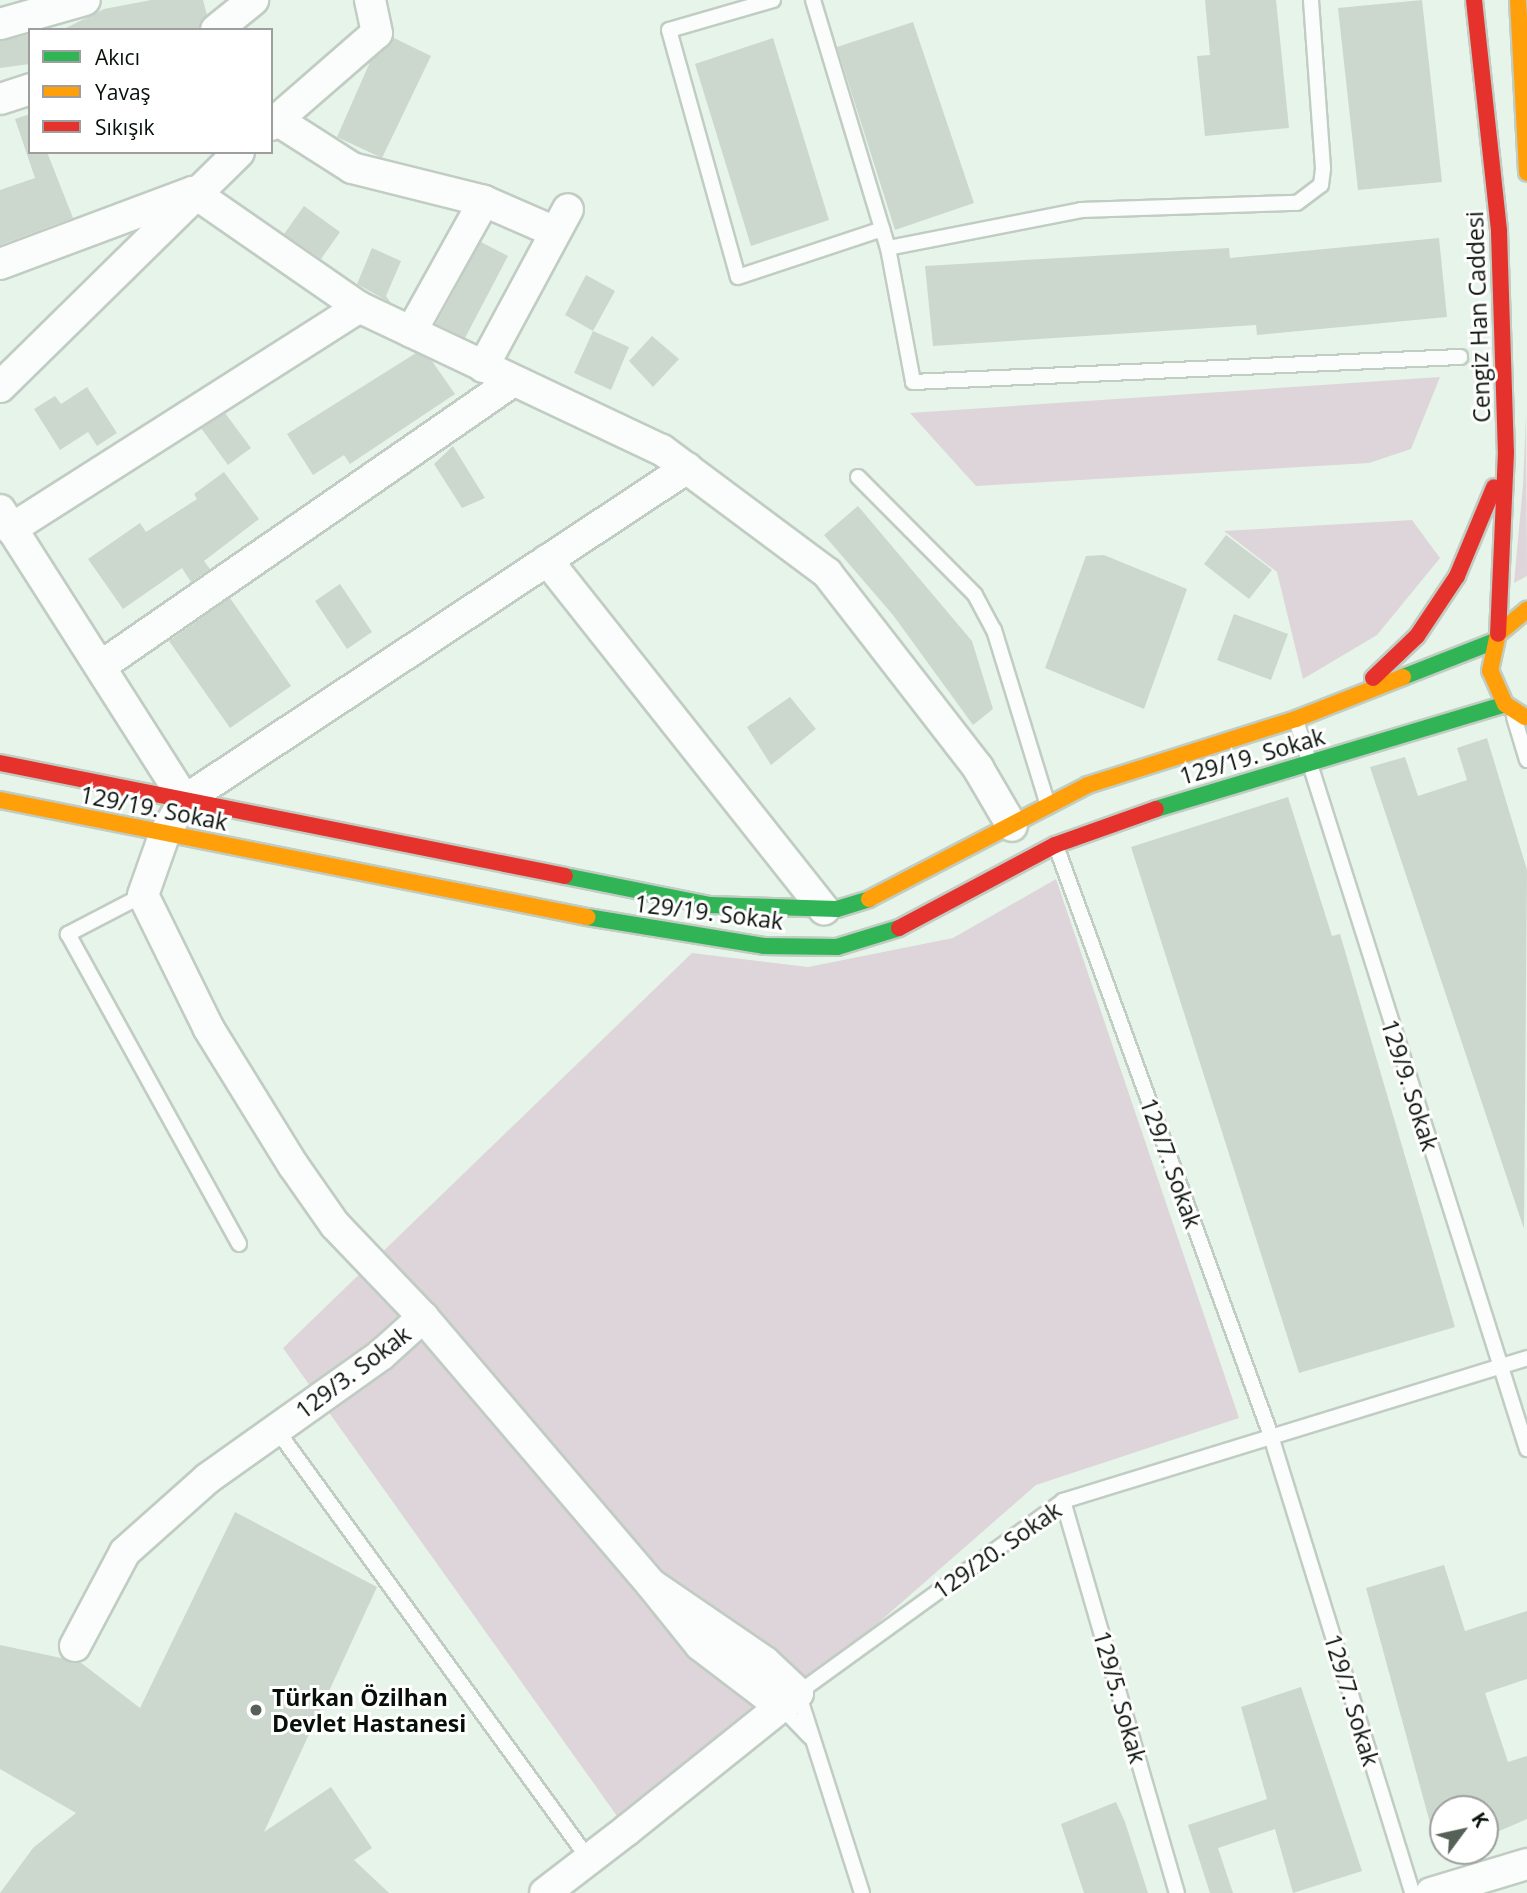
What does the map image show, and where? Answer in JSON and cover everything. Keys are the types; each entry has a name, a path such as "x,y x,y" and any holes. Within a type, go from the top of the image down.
{"main road":[{"path":"1518,0 1525,55 1527,173"},
{"name":"Cengiz Han Caddesi","path":"1477,10 1499,232 1506,452 1497,638 1490,671 1509,707"},
{"path":"1360,690 1417,636 1457,576 1506,452"},
{"name":"129/19. Sokak","path":"0,800 661,932 764,946 863,943 1052,826 1088,785 1296,719 1360,690 1497,638 1527,610"},
{"path":"1509,707 1527,718"},
{"name":"129/19. Sokak","path":"0,763 710,905 824,909 891,892 1012,826 1052,826 1309,763 1509,707"}],"street":[{"path":"0,24 85,0"},
{"path":"218,28 253,0"},
{"path":"370,0 377,33 274,122 352,168 561,221 483,367"},
{"path":"1477,10 1525,55"},
{"path":"0,99 28,90"},
{"path":"0,387 193,192 238,154"},
{"path":"0,264 193,192"},
{"path":"193,192 359,307 662,450 827,573 978,768 1012,826"},
{"path":"411,332 484,201"},
{"path":"185,800 6,519 359,307"},
{"path":"101,666 513,382"},
{"path":"423,1317 335,1225 293,1165 209,1029 144,895 165,833 185,800 687,468"},
{"path":"547,560 824,909"},
{"name":"129/3. Sokak","path":"75,1646 119,1559 196,1487 382,1356 423,1317 651,1584 765,1662 789,1700"},
{"name":"129/20. Sokak","path":"545,1893 789,1700"},
{"path":"1431,1893 1527,1864"}],"lane":[{"path":"773,0 669,30 737,277 882,229"},
{"path":"813,0 888,248 913,382 1460,357"},
{"path":"888,248 1081,210 1297,203 1321,185 1323,168 1311,0"},
{"name":"129/7. Sokak","path":"858,477 975,595 994,630 1052,826 1270,1433 1412,1893"},
{"path":"1509,707 1527,760"},
{"name":"129/9. Sokak","path":"1296,719 1527,1449"},
{"path":"144,895 68,934 239,1244"},
{"name":"129/20. Sokak","path":"789,1700 1063,1501 1270,1433 1527,1358"},
{"path":"276,1429 589,1858"},
{"name":"129/5. Sokak","path":"1063,1501 1177,1893"},
{"name":"129/3. Sokak","path":"789,1700 813,1741"},
{"name":"129/3. Sokak","path":"789,1700 813,1741 862,1893"}],"shaded area":[{"path":"1440,377 1411,449 1369,463 976,486 910,413"},
{"path":"1526,415 1527,576 1514,583 1523,485"},
{"path":"1412,520 1440,558 1377,635 1303,679 1277,572 1224,531"},
{"path":"1056,879 1239,1418 1036,1485 798,1693 627,1830 283,1348 692,953 808,967 953,938"}],"building":[{"path":"151,0 203,0 207,15 199,28 66,28 104,9"},
{"path":"1205,0 1276,0 1289,128 1205,136 1197,56 1210,55"},
{"path":"1422,0 1442,182 1358,190 1338,8"},
{"path":"913,22 974,203 895,230 837,47"},
{"path":"28,34 28,64 0,68 0,41"},
{"path":"394,38 431,56 382,158 337,137 370,62"},
{"path":"773,38 829,220 751,246 695,64"},
{"path":"28,115 28,154 48,154 73,218 0,245 0,190 35,178 15,119"},
{"path":"304,206 340,232 321,259 284,234"},
{"path":"1439,238 1447,317 1257,335 1256,325 933,346 925,266 1229,248 1230,258"},
{"path":"481,242 508,256 465,338 436,324"},
{"path":"372,248 401,261 386,296 391,303 357,284"},
{"path":"586,275 615,291 593,331 565,315"},
{"path":"593,331 629,347 611,390 574,373"},
{"path":"652,336 679,359 653,387 629,361"},
{"path":"416,353 432,361 455,394 350,464 344,455 313,475 287,434"},
{"path":"87,387 117,433 97,446 88,432 60,450 34,409 55,396 61,404"},
{"path":"225,413 251,448 228,465 201,428"},
{"path":"453,446 485,498 462,508 434,464"},
{"path":"224,472 259,519 204,561 210,569 191,582 182,568 123,609 88,559 140,523 146,532 197,499 194,494"},
{"path":"858,506 972,641 993,709 973,725 893,615 824,535"},
{"path":"1226,535 1272,570 1249,599 1204,564"},
{"path":"1104,555 1187,589 1144,709 1045,668 1086,556"},
{"path":"340,584 372,632 347,649 315,601"},
{"path":"230,598 291,686 230,728 169,641"},
{"path":"1234,614 1288,634 1271,680 1217,660"},
{"path":"790,697 816,729 771,765 747,727"},
{"path":"1487,738 1527,870 1524,1229 1370,767 1405,757 1418,796 1467,780 1457,748"},
{"path":"1288,797 1332,936 1340,934 1455,1327 1299,1373 1131,847"},
{"path":"235,1512 377,1587 264,1832 331,1787 372,1848 354,1860 389,1893 0,1893 33,1848 76,1813 0,1769 0,1645 80,1662 140,1708"},
{"path":"1444,1565 1465,1631 1527,1611 1527,1679 1485,1693 1508,1762 1527,1756 1527,1819 1499,1831 1499,1795 1429,1795 1429,1819 1366,1588"},
{"path":"1301,1687 1362,1871 1293,1893 1275,1829 1218,1848 1233,1893 1210,1893 1188,1825 1267,1799 1241,1707"},
{"path":"1116,1802 1148,1893 1084,1893 1061,1824"}],"traffic: fast":[{"path":"1403,677 1495,641"},
{"path":"1156,809 1505,704"},
{"path":"565,876 710,905 837,909 869,899"},
{"path":"587,917 764,946 837,947 899,928"}],"traffic: slow":[{"path":"1518,0 1527,173"},
{"path":"1525,717 1505,704 1490,671 1498,634 1527,610"},
{"path":"869,899 1088,785 1296,719 1403,677"},
{"path":"0,800 587,917"}],"traffic: jam":[{"path":"1474,0 1499,232 1506,452 1498,634"},
{"path":"1373,678 1417,636 1457,576 1494,487"},
{"path":"0,763 565,876"},
{"path":"899,928 1055,845 1156,809"}],"place":[{"name":"Türkan Özilhan Devlet Hastanesi","path":"256,1710"}]}
